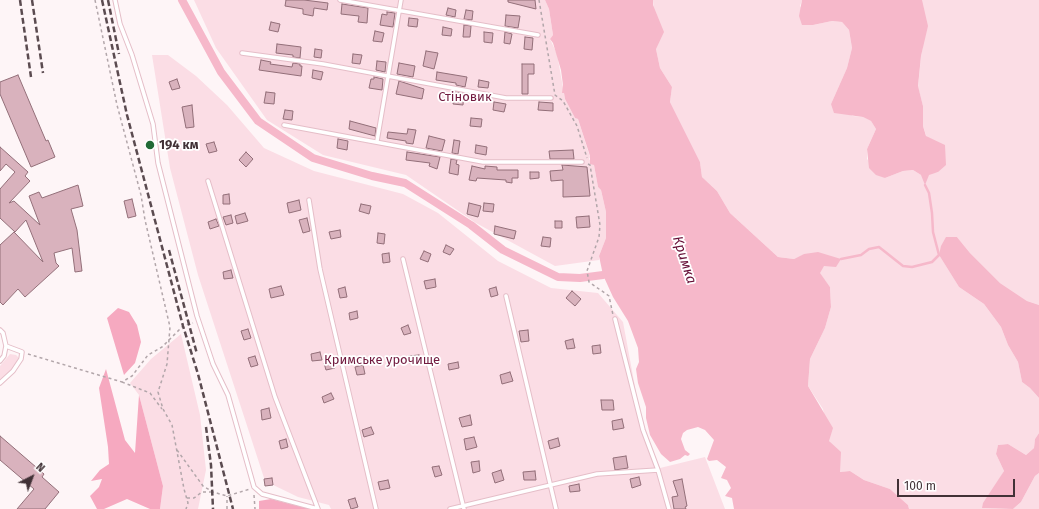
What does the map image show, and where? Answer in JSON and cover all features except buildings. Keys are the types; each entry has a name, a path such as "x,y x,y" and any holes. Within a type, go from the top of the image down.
{"lane":[{"path":"115,0 120,24 132,55 153,124 158,163 198,320 213,364 228,396 254,487 262,494 318,509"},
{"path":"340,0 538,35"},
{"path":"376,141 401,0"},
{"path":"242,53 323,64 506,98 551,98"},
{"path":"284,124 483,162 582,162"},
{"path":"208,182 276,397 318,509"},
{"path":"309,200 320,269 376,509"},
{"path":"403,259 463,507"},
{"path":"506,296 556,509"},
{"path":"615,319 643,430 658,470 669,509"},
{"path":"0,330 3,333 6,346 4,356 0,361"},
{"path":"0,383 13,372 21,359 22,352 6,346"},
{"path":"450,509 597,474 658,470"}],"path":[{"path":"95,0 120,118 141,195 145,220 170,327 167,364 158,392 163,409"},
{"path":"539,0 555,95 563,101 577,126 586,151 588,164 590,165 600,225 599,238 587,271 589,282 609,296 615,319"},
{"path":"582,162 588,164"},
{"path":"122,382 132,376 148,355 162,347 183,326 198,320"},
{"path":"22,352 122,382 150,394 163,409 172,425 188,503 186,509"},
{"path":"176,449 203,486 213,492 227,496 254,487 255,509"},
{"path":"187,498 194,498 202,492 213,492"},
{"path":"227,496 227,509"}],"green space":[{"name":"Стіновик","path":"194,0 545,0 549,9 553,35 550,39 557,54 565,99 575,118 578,119 590,157 589,159 594,165 598,187 601,190 606,212 606,238 599,256 599,260 555,266 476,223 406,175 323,155 267,120 216,48"},
{"path":"653,0 802,0 800,6 813,25 832,21 842,22 849,30 852,48 847,68 831,104 853,116 863,117 871,121 876,129 867,149 867,159 885,178 903,171 913,170 921,175 938,172 923,126 923,106 918,87 923,46 922,0 1039,0 1039,305 1027,301 1000,283 970,253 957,237 939,255 959,287 984,304 1001,327 1008,345 1018,362 1022,382 1039,398 1039,433 1035,439 1034,448 1026,455 1008,444 998,445 996,454 1004,471 983,508 1010,509 909,509 908,505 890,489 864,480 850,471 840,472 829,441 823,409 808,386 810,359 825,328 831,307 830,287 819,273 824,265 805,254 794,259 778,257 730,213 717,191 702,177 700,162 670,102 672,87 660,68 656,49"},
{"name":"Кримське урочище","path":"152,55 168,55 196,76 227,105 264,148 314,171 403,194 438,213 498,261 551,288 598,293 623,322 643,430 660,468 705,457 725,509 331,509 329,505 298,497 265,481 198,275 170,168"},
{"path":"181,334 200,415 206,470 198,509 160,509 163,486 139,395 130,383 151,359"},
{"path":"10,354 16,355 19,358 12,369 0,380 0,366"},
{"path":"1039,473 1039,509 1013,509 1021,502 1035,476"}],"shaded area":[{"path":"118,308 129,312 137,325 141,342 135,363 124,375 107,318"},
{"path":"106,369 125,440 135,453 139,395 163,486 160,509 150,509 127,499 104,509 97,509 90,496 99,487 102,479 91,481 100,470 109,464 108,447 99,388"},
{"path":"271,499 310,509 259,509 259,501"}],"water":[{"name":"Кримка","path":"545,0 653,0 653,5 664,32 656,49 660,68 672,87 670,102 700,162 702,177 717,191 730,213 778,257 794,259 804,254 818,252 841,259 836,267 824,266 820,273 830,287 831,307 825,328 810,359 808,386 833,428 829,441 841,452 840,472 850,471 864,480 890,489 908,505 909,509 734,509 732,498 725,496 731,488 727,480 721,478 726,467 717,460 709,461 707,459 714,440 705,430 698,427 687,430 683,433 681,439 685,450 690,454 688,456 685,455 680,459 670,462 661,454 650,435 646,418 646,407 638,383 636,369 639,362 638,348 628,321 613,297 603,275 599,256 606,238 606,212 601,190 598,187 594,165 590,164 590,156 578,119 575,118 565,99 564,93 562,93 563,85 561,70 553,43 550,39 553,35 549,9"},
{"path":"802,0 922,0 928,26 921,56 918,86 923,106 923,126 926,136 945,145 946,165 938,172 929,175 925,185 921,175 913,170 903,171 885,178 876,175 869,168 867,149 876,129 871,121 863,117 834,113 831,104 847,68 852,48 849,30 842,22 832,21 813,25 802,25 799,16"},
{"path":"946,237 957,237 970,253 1000,283 1027,301 1039,305 1039,398 1022,382 1018,362 1008,345 1001,327 984,304 959,287 939,255 941,246"},
{"path":"1039,433 1039,473 1035,476 1021,502 1013,509 982,508 983,503 1004,471 996,454 998,445 1008,444 1026,455 1034,448 1035,439"}],"waterway":[{"path":"182,0 221,72 258,121 313,158 372,176 405,183 471,225 503,250 558,277 580,278 603,275"},
{"path":"841,259 861,255 869,249 879,247 903,266 912,267 932,262 939,255 933,232 929,193 925,185"}],"railway":[{"path":"20,0 31,77"},
{"path":"32,0 43,73"},
{"path":"102,0 127,115 183,326 198,374 233,509"},
{"path":"108,0 119,54"},
{"path":"169,250 197,354"},
{"path":"206,427 211,465 213,509"}],"place":[{"name":"194 км","path":"150,145"}]}
